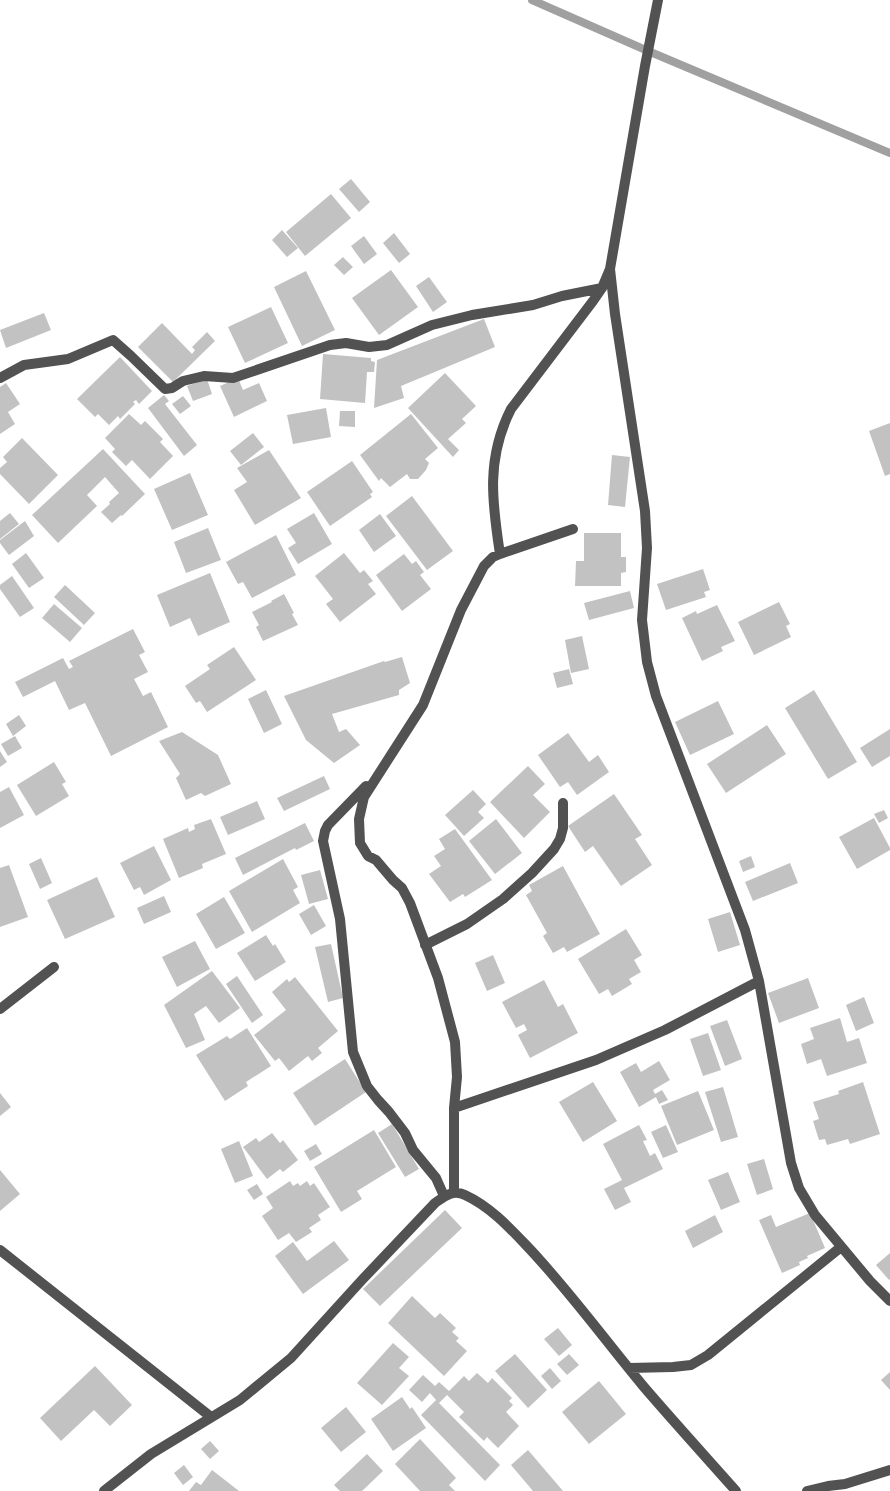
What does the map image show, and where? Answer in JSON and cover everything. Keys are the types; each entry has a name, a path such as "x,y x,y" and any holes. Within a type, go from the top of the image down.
{"street":[{"path":"500,554 495,518 493,477 496,448 502,426 511,410 602,288 610,269 645,66 658,0"},
{"path":"610,269 615,314 644,511 647,548 642,620 647,662 656,696 745,930 759,981 791,1163 799,1188 815,1215 870,1281 890,1301"},
{"path":"0,378 24,365 36,362 68,359 113,340 159,385 165,389 172,388 183,382 204,376 233,378 330,345 346,343 368,346 387,345 432,325 533,305 562,296 602,288"},
{"path":"454,1192 454,1108 457,1077 454,1042 438,978 410,903 402,888 376,860 368,856 360,843 359,819 364,797 423,705 461,610 484,566 493,557 500,554 573,529"},
{"path":"377,775 328,825 323,841 340,919 353,1052 368,1086 405,1133 413,1150 436,1178 444,1196"},
{"path":"425,945 467,924 503,899 532,873 554,849 560,839 563,828 564,802"},
{"path":"0,1009 54,967"},
{"path":"454,1108 596,1060 665,1030 759,981"},
{"path":"104,1491 151,1454 240,1400 291,1358 361,1280 435,1203 444,1196 454,1192 464,1194 476,1201 505,1223 570,1294 629,1368 736,1491"},
{"path":"629,1368 691,1365 708,1356 842,1247"},
{"path":"0,1250 211,1417"},
{"path":"807,1491 828,1486 846,1484 890,1470"}],"building":[{"path":"351,179 370,202 359,212 339,189"},
{"path":"331,194 351,218 305,256 286,232"},
{"path":"282,230 298,248 287,257 272,240"},
{"path":"394,233 410,254 399,263 383,243"},
{"path":"364,236 377,254 364,264 351,246"},
{"path":"343,257 353,267 344,275 334,265"},
{"path":"391,270 418,307 379,335 352,298"},
{"path":"306,271 335,330 302,346 274,287"},
{"path":"429,277 447,302 433,312 416,286"},
{"path":"271,307 288,343 245,363 228,327"},
{"path":"44,313 51,330 6,348 0,330"},
{"path":"484,319 495,347 401,386 404,398 374,408 377,360"},
{"path":"162,323 192,354 195,350 192,347 207,332 215,341 173,382 138,347"},
{"path":"323,354 371,358 371,361 375,362 374,372 367,372 365,403 320,399"},
{"path":"120,357 152,391 139,404 136,400 133,402 135,404 120,419 118,416 109,425 98,414 95,417 77,399"},
{"path":"445,373 476,406 462,419 466,423 448,439 459,450 453,457 408,408"},
{"path":"238,378 243,390 259,383 267,401 234,417 220,386"},
{"path":"207,379 212,394 193,401 187,386"},
{"path":"6,383 20,404 8,412 15,424 0,434 0,387"},
{"path":"164,395 169,401 165,404 197,445 184,456 148,408"},
{"path":"183,396 191,406 180,414 172,404"},
{"path":"326,408 331,437 293,444 287,415"},
{"path":"340,411 355,411 355,427 339,426"},
{"path":"129,414 141,425 145,421 163,439 160,442 173,456 150,479 132,460 126,466 112,452 115,449 105,438"},
{"path":"411,414 438,448 425,459 429,463 426,470 418,479 410,479 407,474 390,487 381,478 379,481 360,455"},
{"path":"890,423 890,474 885,476 869,431"},
{"path":"253,433 264,447 241,465 230,451"},
{"path":"22,438 58,475 29,504 0,474 0,468 7,462 3,457"},
{"path":"103,449 145,494 122,516 121,515 112,523 101,512 119,493 105,477 87,495 97,506 58,543 32,515"},
{"path":"269,450 301,498 255,525 234,490 247,482 237,468"},
{"path":"612,455 630,457 625,507 608,505"},
{"path":"352,461 373,492 370,494 372,497 330,526 307,492"},
{"path":"190,473 208,515 172,530 154,489"},
{"path":"412,496 453,551 427,570 386,516"},
{"path":"10,513 19,524 0,539 0,521"},
{"path":"314,513 332,544 298,564 288,548 296,543 287,529"},
{"path":"380,514 396,536 374,552 359,530"},
{"path":"25,521 34,536 9,555 0,543 0,540"},
{"path":"208,528 221,560 186,573 174,542"},
{"path":"584,533 621,533 621,557 626,557 626,572 621,573 621,586 575,586 576,561 584,561"},
{"path":"276,535 296,575 252,598 243,582 238,584 226,562"},
{"path":"26,553 44,578 29,588 12,564"},
{"path":"344,553 360,573 364,570 373,581 368,584 376,594 340,622 326,604 333,599 315,576"},
{"path":"404,554 412,564 416,561 424,572 420,575 431,589 402,611 376,575"},
{"path":"703,569 710,590 704,592 706,597 666,610 657,584"},
{"path":"210,573 230,622 198,636 190,618 170,627 157,595"},
{"path":"12,576 34,608 20,617 0,589 0,585"},
{"path":"65,585 95,613 84,625 54,597"},
{"path":"630,591 634,608 589,620 584,603"},
{"path":"284,594 294,613 292,614 298,625 263,641 256,627 259,625 252,612"},
{"path":"779,602 790,624 786,626 791,637 754,655 738,622"},
{"path":"54,604 82,628 70,642 42,618"},
{"path":"717,605 735,641 721,647 723,651 702,661 682,618 696,611 697,614"},
{"path":"133,629 145,652 139,655 148,672 134,679 143,696 151,692 168,727 111,756 85,703 69,710 55,681 23,697 15,682 63,658 69,669 73,667 69,661"},
{"path":"582,636 589,669 571,673 565,640"},
{"path":"234,647 256,680 207,712 200,701 196,703 185,686 210,669 207,665"},
{"path":"402,657 410,683 399,690 399,695 332,714 339,732 346,729 360,745 334,763 306,740 284,696 384,661"},
{"path":"569,669 573,684 557,688 553,673"},
{"path":"266,690 282,724 264,733 248,699"},
{"path":"814,690 857,762 828,779 785,708"},
{"path":"718,701 734,734 690,755 675,722"},
{"path":"19,715 26,726 13,736 6,724"},
{"path":"767,725 786,754 726,793 707,764"},
{"path":"890,729 890,756 872,767 860,748"},
{"path":"182,732 218,755 231,784 205,796 201,793 186,800 176,778 180,774 159,741"},
{"path":"568,733 589,762 598,755 609,772 577,795 568,782 560,787 538,755"},
{"path":"15,736 22,748 8,756 1,744"},
{"path":"0,751 7,762 0,767"},
{"path":"54,762 66,782 62,784 69,796 36,816 17,785"},
{"path":"528,766 545,784 533,795 550,812 524,838 490,802"},
{"path":"324,776 330,789 284,811 277,798"},
{"path":"9,787 24,815 0,828 0,792"},
{"path":"473,790 486,804 478,812 484,818 464,836 445,815"},
{"path":"614,794 642,835 635,839 652,865 621,886 593,846 585,852 568,826"},
{"path":"257,801 265,819 228,835 220,817"},
{"path":"884,810 888,818 879,823 874,814"},
{"path":"874,818 890,850 857,869 839,837"},
{"path":"211,819 226,854 202,864 203,868 179,878 163,839 188,828 189,832 195,829 194,825"},
{"path":"496,819 522,853 495,874 469,841"},
{"path":"305,823 314,841 296,850 295,848 243,875 235,858"},
{"path":"455,829 492,880 465,897 463,894 450,902 429,874 441,866 434,856 445,849 439,839"},
{"path":"154,846 171,880 144,895 140,887 134,890 120,863"},
{"path":"751,856 755,867 743,872 739,861"},
{"path":"41,858 52,883 40,889 29,864"},
{"path":"283,859 298,887 293,890 300,903 252,932 229,891"},
{"path":"790,863 798,883 753,901 745,882"},
{"path":"9,865 28,917 0,927 0,868"},
{"path":"563,866 600,934 567,952 564,947 553,953 543,936 547,933 526,895 532,891 529,885"},
{"path":"320,870 328,899 309,904 301,875"},
{"path":"97,877 115,917 65,939 47,900"},
{"path":"164,896 171,912 144,924 137,908"},
{"path":"224,897 245,933 216,949 196,914"},
{"path":"314,905 326,926 311,935 299,914"},
{"path":"730,912 740,945 718,952 708,919"},
{"path":"626,929 642,955 634,960 641,972 629,979 632,984 612,996 608,989 599,994 578,959"},
{"path":"266,935 273,946 275,944 286,962 255,981 237,953"},
{"path":"195,941 210,969 177,987 162,957"},
{"path":"331,944 343,998 328,1002 315,947"},
{"path":"493,955 505,983 487,991 475,963"},
{"path":"212,971 240,1008 219,1023 206,1006 194,1014 205,1040 186,1048 164,1005"},
{"path":"237,976 263,1015 252,1023 226,984"},
{"path":"295,977 338,1031 318,1048 322,1053 312,1061 308,1056 289,1071 279,1058 275,1061 254,1035 286,1010 272,992 287,979 289,982"},
{"path":"808,978 819,1008 779,1023 768,993"},
{"path":"544,980 558,1007 563,1004 578,1033 530,1058 518,1035 527,1030 524,1024 516,1028 502,1002"},
{"path":"864,997 874,1023 856,1031 846,1005"},
{"path":"840,1018 847,1042 859,1038 867,1063 827,1076 821,1059 807,1064 801,1044 814,1039 810,1028"},
{"path":"727,1020 742,1059 725,1066 710,1026"},
{"path":"247,1028 271,1066 246,1082 248,1086 225,1101 196,1055 227,1036 230,1039"},
{"path":"708,1033 721,1070 703,1076 690,1039"},
{"path":"345,1059 366,1092 315,1126 293,1093"},
{"path":"659,1061 670,1080 653,1090 655,1094 662,1090 668,1100 659,1104 656,1097 639,1107 620,1072 636,1063 641,1072"},
{"path":"593,1082 617,1121 583,1142 559,1102"},
{"path":"863,1082 880,1134 850,1144 848,1139 827,1145 825,1139 819,1140 813,1121 819,1119 813,1102 839,1094 838,1091"},
{"path":"723,1087 738,1137 721,1142 705,1092"},
{"path":"698,1091 714,1130 677,1145 661,1106"},
{"path":"0,1093 11,1107 0,1116"},
{"path":"392,1124 419,1169 405,1177 378,1133"},
{"path":"639,1125 647,1140 643,1141 650,1156 655,1153 663,1169 624,1188 631,1202 615,1210 604,1189 622,1180 603,1144"},
{"path":"666,1125 678,1152 663,1158 651,1132"},
{"path":"374,1130 396,1167 357,1191 362,1199 341,1212 314,1167"},
{"path":"272,1133 280,1143 283,1140 298,1160 283,1172 280,1169 267,1179 243,1147 256,1138 259,1142"},
{"path":"239,1141 253,1176 235,1183 221,1149"},
{"path":"316,1144 322,1154 310,1161 304,1151"},
{"path":"764,1159 773,1189 757,1195 747,1164"},
{"path":"0,1170 20,1194 0,1211"},
{"path":"728,1172 740,1202 721,1210 708,1180"},
{"path":"290,1181 293,1186 298,1183 300,1186 307,1181 310,1186 314,1183 330,1207 318,1215 321,1220 309,1228 312,1232 296,1242 289,1233 278,1240 262,1216 273,1208 266,1197"},
{"path":"257,1184 263,1194 254,1200 247,1190"},
{"path":"445,1210 462,1228 380,1306 363,1289"},
{"path":"810,1213 825,1248 807,1256 808,1258 799,1262 800,1265 782,1273 759,1220 771,1215 776,1227"},
{"path":"715,1215 723,1232 693,1248 685,1231"},
{"path":"334,1241 349,1260 303,1294 275,1256 293,1242 307,1261"},
{"path":"890,1253 890,1279 889,1280 876,1265"},
{"path":"412,1296 435,1318 440,1313 456,1328 452,1332 459,1338 456,1341 467,1351 444,1376 388,1323"},
{"path":"558,1328 572,1345 559,1356 544,1339"},
{"path":"393,1343 409,1357 399,1368 409,1376 382,1405 357,1383"},
{"path":"515,1354 547,1390 528,1408 495,1371"},
{"path":"569,1354 579,1365 567,1375 557,1364"},
{"path":"95,1366 132,1405 110,1426 94,1410 61,1441 40,1418"},
{"path":"550,1368 561,1381 552,1389 541,1376"},
{"path":"890,1372 890,1390 881,1380"},
{"path":"477,1373 488,1383 492,1378 512,1398 509,1401 513,1405 506,1412 519,1426 498,1448 487,1437 484,1441 459,1417 464,1412 447,1395 439,1403 500,1465 485,1481 421,1415 436,1400 430,1393 422,1402 409,1390 423,1375 435,1386 439,1382 449,1391 464,1376 469,1381"},
{"path":"599,1381 626,1414 589,1444 562,1412"},
{"path":"402,1397 410,1409 412,1407 426,1428 393,1451 371,1419"},
{"path":"346,1407 366,1432 341,1452 321,1428"},
{"path":"420,1439 456,1478 449,1485 455,1491 420,1491 395,1464"},
{"path":"210,1441 219,1451 210,1459 201,1449"},
{"path":"528,1450 563,1491 533,1491 511,1465"},
{"path":"367,1454 383,1471 362,1491 340,1491 334,1485"},
{"path":"184,1465 193,1477 183,1485 174,1473"},
{"path":"212,1470 239,1491 189,1491 196,1482 201,1485"}],"waterway":[{"path":"532,0 648,51 890,153"}]}
